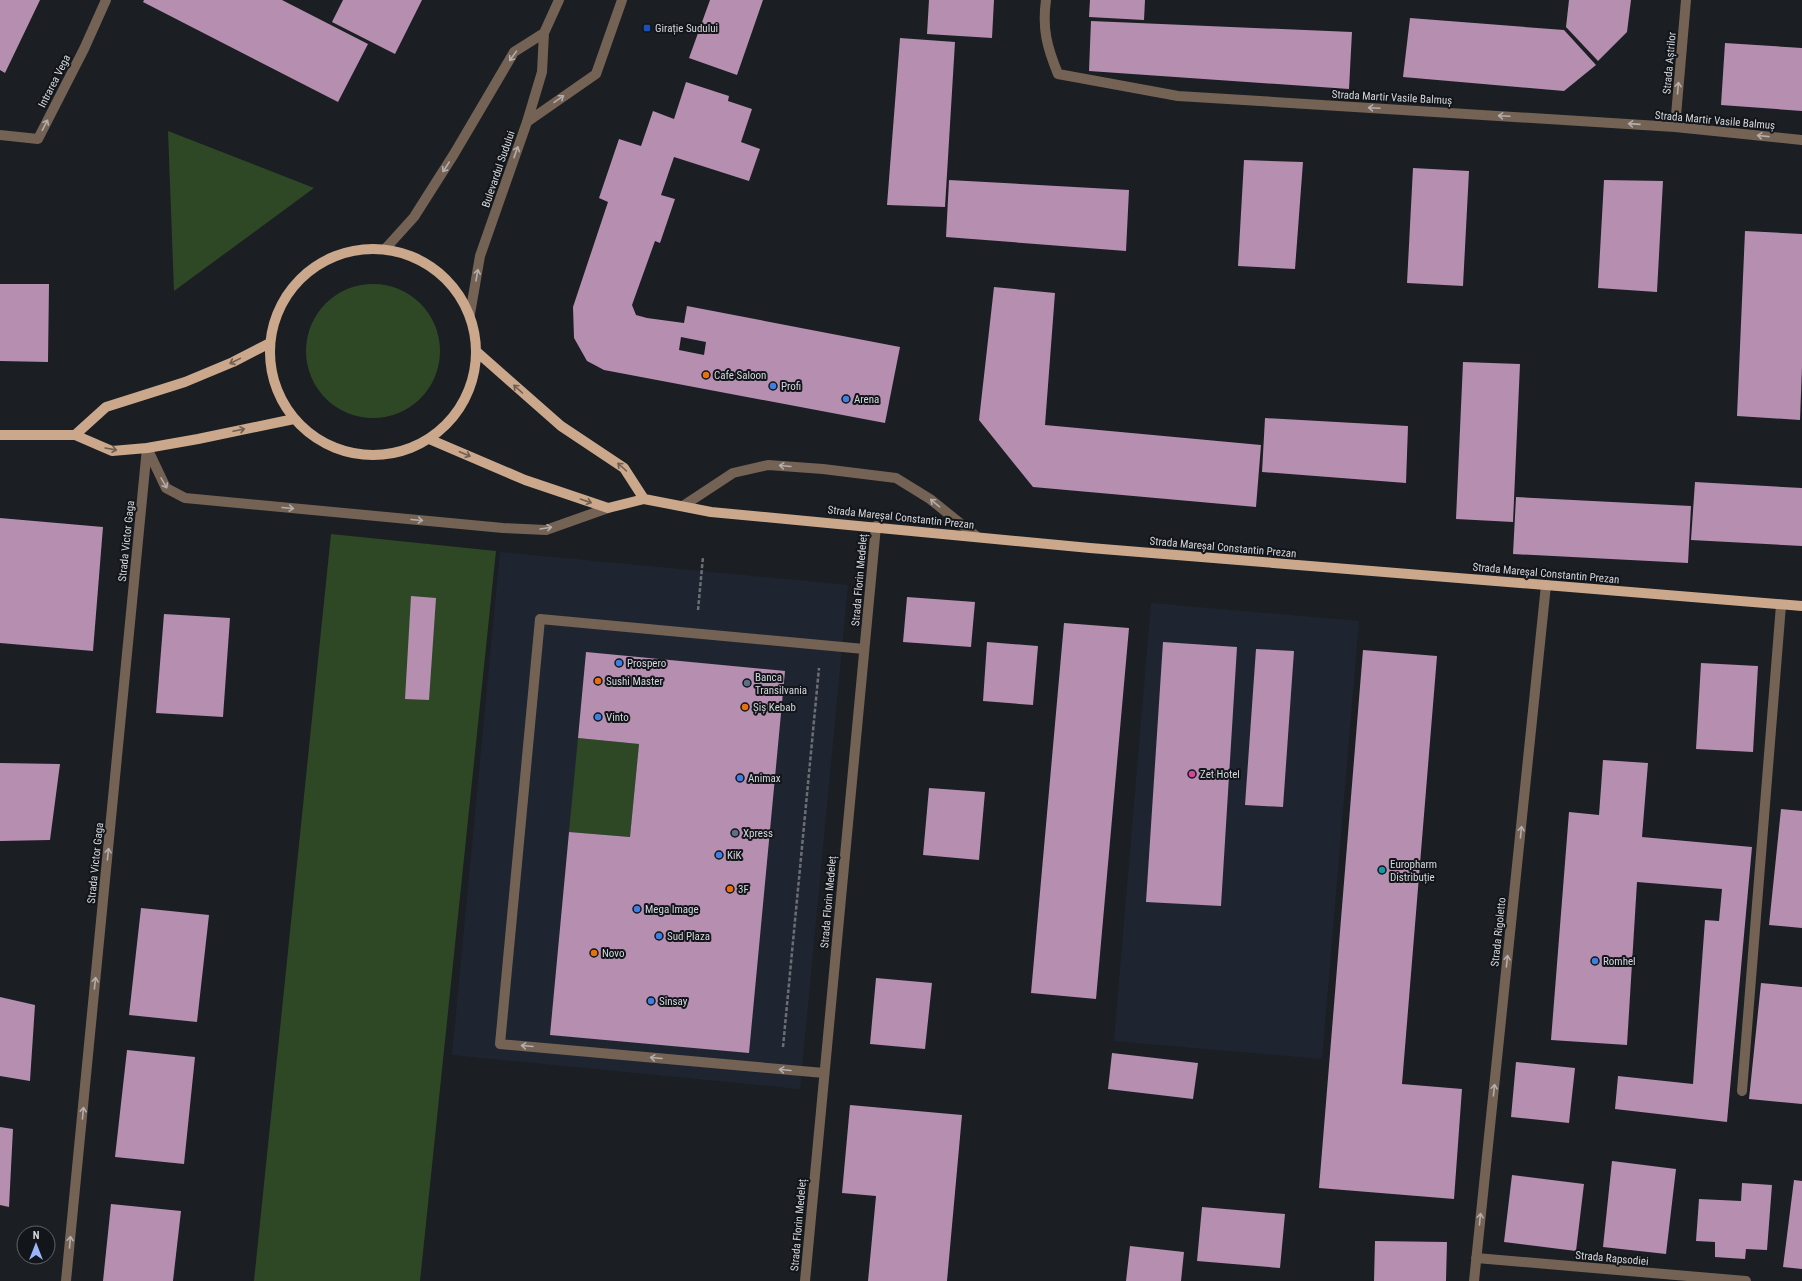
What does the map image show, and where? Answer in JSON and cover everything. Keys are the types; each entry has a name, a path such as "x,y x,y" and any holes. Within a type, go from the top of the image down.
{"main road":[{"path":"386,248 413,256 437,269 457,290 470,314 476,332 477,352 472,385 455,416 429,439 402,451 373,455 344,451 317,438 294,419 279,396 271,370 270,342 278,310 296,283 322,261 353,250 386,248"},
{"path":"75,436 106,407 184,382 234,362 270,342"},
{"path":"477,352 561,426 624,468 644,499"},
{"path":"0,435 75,436 112,451 147,448 294,419"},
{"path":"429,439 525,480 608,508"},
{"name":"Strada Mareșal Constantin Prezan","path":"608,508 644,499 711,512 876,526 1098,548 1802,606"}],"street":[{"name":"Intrarea Vega","path":"0,136 38,138 84,50 106,0"},
{"path":"527,122 596,74 622,0"},
{"name":"Strada Martir Vasile Balmuș","path":"1046,0 1043,20 1048,50 1058,74 1178,96 1675,127 1802,140"},
{"name":"Strada Aștrilor","path":"1675,127 1686,0"},
{"name":"Bulevardul Sudului","path":"470,314 480,256 527,122 542,72 544,33 558,1"},
{"path":"386,248 414,217 454,154 514,52 544,33"},
{"path":"147,448 166,488 185,498 503,528 546,530 608,508"},
{"name":"Strada Victor Gaga","path":"66,1281 147,448"},
{"path":"683,506 733,473 768,465 824,469 896,478 930,499 976,536"},
{"name":"Strada Florin Medeleț","path":"805,1281 876,526"},
{"name":"Strada Rigoletto","path":"1474,1281 1546,585"},
{"path":"1742,1091 1780,604"},
{"path":"824,1073 500,1044 540,619 864,649"},
{"name":"Strada Rapsodiei","path":"1476,1258 1746,1281"}],"path":[{"path":"781,1070 821,645"}],"shaded area":[{"path":"500,552 848,585 800,1089 452,1055"},
{"path":"1151,603 1359,621 1322,1059 1114,1041"}],"green space":[{"path":"168,131 314,188 174,291"},
{"path":"380,284 405,292 416,299 425,308 435,325 439,338 439,364 435,377 425,394 416,403 399,413 386,417 366,418 341,410 330,403 321,394 311,377 307,364 306,344 314,319 321,308 330,299 347,289 360,285"},
{"path":"331,534 496,551 420,1281 254,1281"},
{"path":"578,738 639,744 630,837 569,832"}],"building":[{"path":"0,0 40,0 5,73 0,70"},
{"path":"144,0 282,0 368,44 338,102 143,2"},
{"path":"343,0 422,0 395,54 332,22"},
{"path":"710,0 763,0 737,75 689,58"},
{"path":"929,0 994,0 992,38 927,34"},
{"path":"1090,0 1145,0 1144,20 1089,17"},
{"path":"1569,0 1631,0 1627,32 1598,61 1566,27"},
{"path":"1410,18 1564,30 1596,65 1564,91 1403,77"},
{"path":"1091,21 1352,32 1349,89 1089,71"},
{"path":"900,38 955,42 945,207 887,205"},
{"path":"1725,43 1802,48 1802,111 1721,105"},
{"path":"686,82 729,96 728,101 752,109 741,142 760,149 749,181 674,157 661,195 675,199 660,243 655,241 632,305 636,315 684,323 687,306 900,347 885,423 604,370 587,361 574,338 573,307 608,202 599,198 619,139 641,146 653,111 674,119","holes":["681,337 706,342 704,355 679,350"]},
{"path":"1244,160 1303,162 1295,269 1238,266"},
{"path":"1413,168 1469,171 1463,286 1407,283"},
{"path":"949,180 1129,190 1126,251 946,237"},
{"path":"1604,180 1663,181 1657,292 1598,288"},
{"path":"1745,231 1802,234 1802,367 1800,420 1737,416"},
{"path":"0,284 49,284 48,362 0,361"},
{"path":"994,287 1055,293 1045,425 1261,445 1256,507 1033,487 979,420"},
{"path":"1463,362 1520,364 1513,522 1456,519"},
{"path":"1265,418 1408,426 1406,483 1262,472"},
{"path":"1695,482 1802,488 1802,546 1691,540"},
{"path":"1516,497 1691,506 1688,563 1513,554"},
{"path":"0,518 103,527 93,651 0,643"},
{"path":"411,596 436,598 429,700 405,699"},
{"path":"907,597 975,602 971,647 903,642"},
{"path":"164,614 230,618 223,717 156,713"},
{"path":"1064,623 1129,628 1096,999 1031,993"},
{"path":"987,642 1038,646 1033,705 983,701"},
{"name":"Zet Hotel","path":"1163,642 1237,647 1221,906 1146,902"},
{"path":"1256,649 1294,651 1283,807 1245,805"},
{"name":"Europharm Distribuție","path":"1363,650 1437,656 1402,1084 1462,1089 1454,1199 1319,1188"},
{"name":"Sud Plaza","path":"586,652 785,671 749,1053 550,1035 569,832 630,837 639,744 578,738"},
{"path":"1701,663 1758,666 1753,752 1696,749"},
{"path":"1603,760 1648,763 1642,837 1752,847 1727,1122 1615,1109 1618,1076 1693,1084 1705,920 1719,921 1722,889 1637,882 1627,1045 1551,1040 1569,812 1599,815"},
{"path":"0,763 60,764 50,840 0,841"},
{"path":"929,788 985,792 979,860 923,855"},
{"path":"1781,809 1802,811 1802,928 1769,925"},
{"path":"141,908 209,915 197,1022 129,1015"},
{"path":"876,978 932,983 925,1049 870,1044"},
{"path":"1761,983 1802,987 1802,1104 1749,1099"},
{"path":"0,997 35,1005 30,1081 0,1076"},
{"path":"127,1050 195,1057 184,1164 115,1157"},
{"path":"1112,1053 1198,1063 1193,1099 1108,1089"},
{"path":"1516,1062 1575,1068 1569,1123 1511,1117"},
{"path":"850,1105 962,1115 947,1281 868,1281 876,1196 842,1193"},
{"path":"0,1127 13,1129 9,1207 0,1205"},
{"path":"1612,1161 1676,1169 1666,1254 1603,1247"},
{"path":"1512,1175 1584,1184 1576,1251 1504,1242"},
{"path":"1794,1180 1802,1181 1802,1269 1783,1267"},
{"path":"1742,1183 1772,1185 1767,1250 1746,1249 1745,1259 1715,1257 1715,1242 1696,1241 1699,1199 1741,1201"},
{"path":"111,1204 181,1211 173,1281 103,1281"},
{"path":"1202,1207 1285,1214 1280,1268 1197,1261"},
{"path":"1375,1241 1447,1242 1446,1281 1374,1281"},
{"path":"1130,1246 1184,1252 1181,1281 1126,1281"}],"place":[{"name":"Girație Sudului","path":"647,28"},
{"name":"Cafe Saloon","path":"706,375"},
{"name":"Profi","path":"773,386"},
{"name":"Arena","path":"846,399"},
{"name":"Prospero","path":"619,663"},
{"name":"Sushi Master","path":"598,681"},
{"name":"Banca Transilvania","path":"747,683"},
{"name":"Șiș Kebab","path":"745,707"},
{"name":"Vinto","path":"598,717"},
{"name":"Zet Hotel","path":"1192,774"},
{"name":"Animax","path":"740,778"},
{"name":"Xpress","path":"735,833"},
{"name":"KiK","path":"719,855"},
{"name":"Europharm Distribuție","path":"1382,870"},
{"name":"3F","path":"730,889"},
{"name":"Mega Image","path":"637,909"},
{"name":"Sud Plaza","path":"659,936"},
{"name":"Novo","path":"594,953"},
{"name":"Romhel","path":"1595,961"},
{"name":"Sinsay","path":"651,1001"}]}
